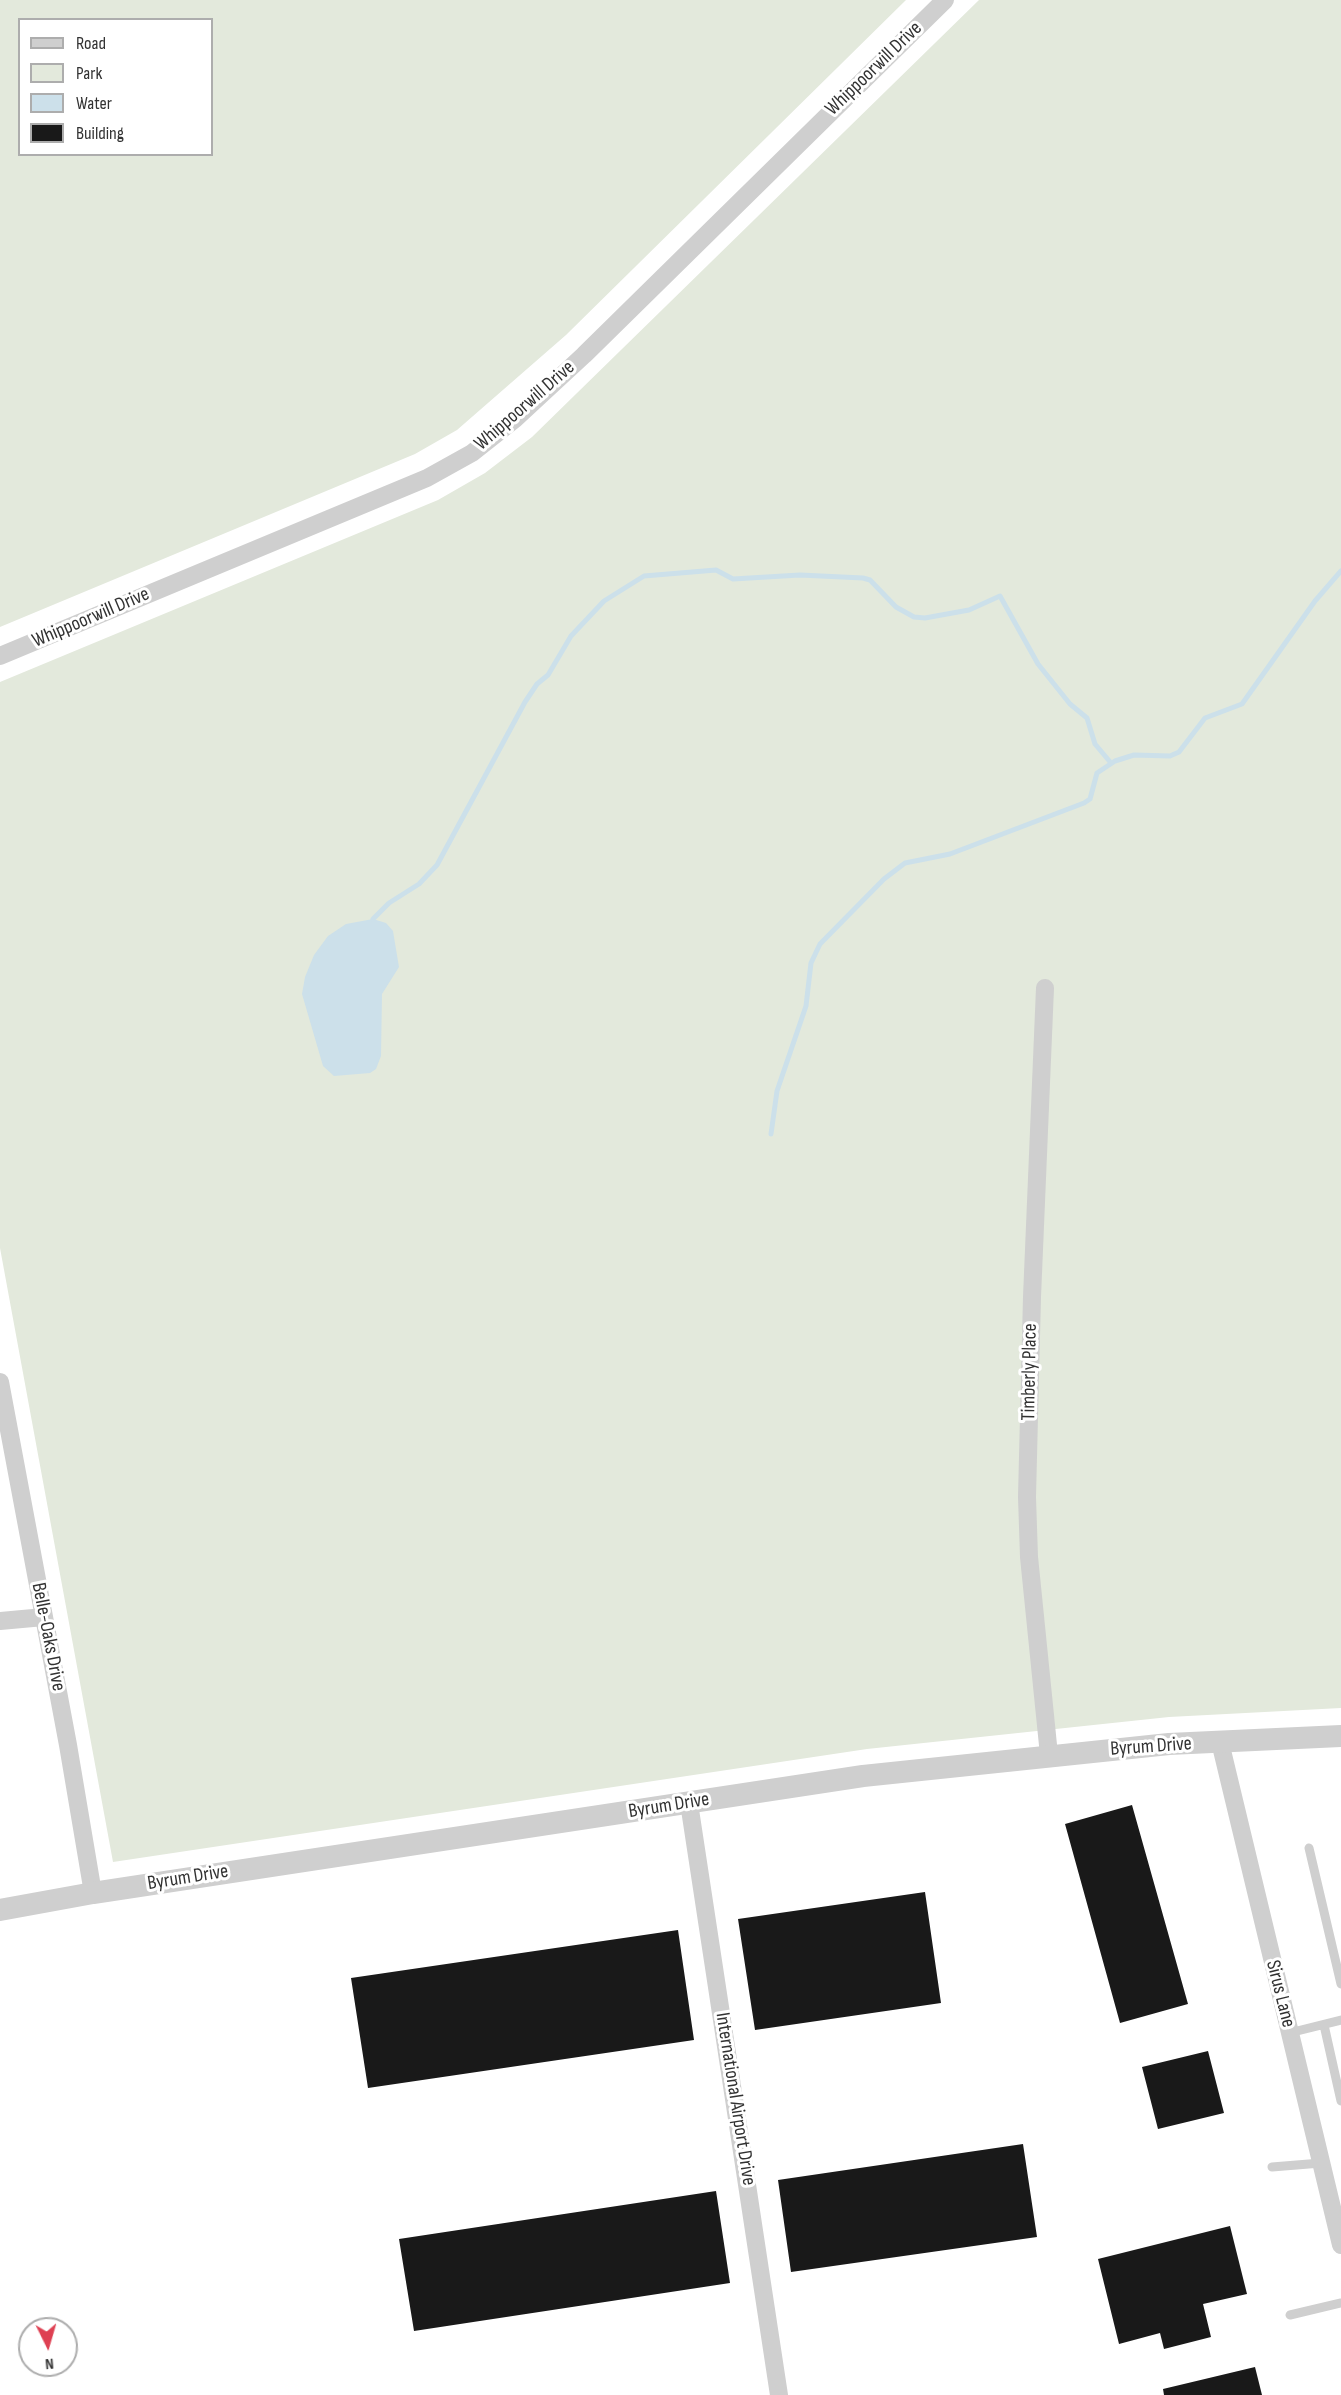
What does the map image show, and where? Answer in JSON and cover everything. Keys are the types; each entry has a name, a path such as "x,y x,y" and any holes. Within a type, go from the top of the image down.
{"street":[{"name":"Whippoorwill Drive","path":"0,656 427,478 472,453 515,419 584,355 945,0"},
{"name":"Timberly Place","path":"1045,988 1032,1297 1027,1497 1029,1557 1049,1755"},
{"name":"Belle-Oaks Drive","path":"0,1382 93,1893"},
{"path":"0,1621 44,1617"},
{"name":"Byrum Drive","path":"0,1910 93,1893 863,1776 1049,1755 1220,1742 1341,1736"},
{"name":"Sirus Lane","path":"1220,1742 1341,2245"},
{"name":"International Airport Drive","path":"689,1803 779,2395"}],"lane":[{"path":"1309,1848 1341,1984"},
{"path":"1289,2033 1341,2020"},
{"path":"1324,2025 1341,2101"},
{"path":"1272,2167 1321,2163"},
{"path":"1290,2314 1341,2303"}],"green space":[{"path":"0,0 906,0 566,335 457,430 415,454 0,627"},
{"path":"979,0 1341,0 1341,1708 1169,1717 867,1749 113,1862 0,1248 0,682 438,500 485,473 532,437"}],"water":[{"path":"373,919 386,923 393,931 399,967 382,994 381,1056 376,1069 370,1073 334,1076 323,1066 302,994 305,977 314,955 328,936 346,924"}],"building":[{"path":"1132,1805 1188,2004 1120,2023 1065,1824"},
{"path":"925,1892 941,2003 755,2030 738,1919"},
{"path":"678,1930 694,2040 368,2088 351,1978"},
{"path":"1208,2051 1224,2113 1158,2129 1142,2067"},
{"path":"1023,2144 1037,2237 791,2272 778,2180"},
{"path":"716,2191 730,2283 414,2331 399,2239"},
{"path":"1230,2226 1247,2294 1203,2304 1211,2337 1164,2349 1160,2333 1119,2344 1098,2259"},
{"path":"1255,2367 1262,2395 1164,2395 1163,2389"}],"waterway":[{"path":"373,919 389,903 419,884 437,865 525,702 537,684 548,675 571,636 604,601 644,576 716,570 733,579 800,575 863,578 870,580 896,607 914,617 925,618 969,610 1000,596 1038,664 1070,704 1087,718 1095,744 1111,763"},
{"path":"771,1134 777,1091 806,1006 811,963 820,944 884,879 905,863 950,854 1084,803 1090,799 1097,773 1115,761 1134,755 1170,756 1179,752 1205,718 1242,704 1315,601 1341,571"}]}
